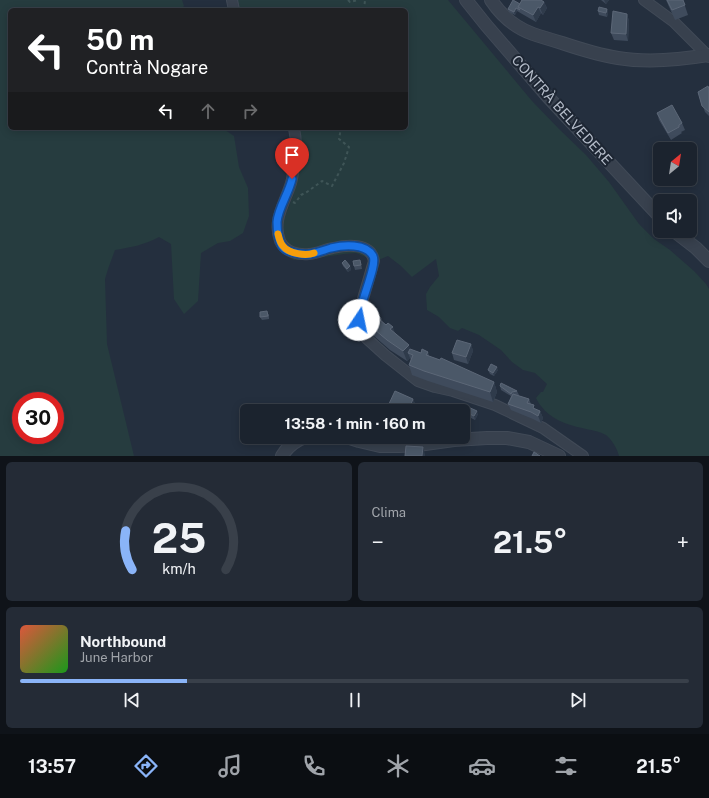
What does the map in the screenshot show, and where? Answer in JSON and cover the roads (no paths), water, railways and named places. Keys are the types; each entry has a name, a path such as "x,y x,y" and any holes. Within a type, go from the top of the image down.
{"street":[{"name":"CONTRÀ BELVEDERE","path":"466,0 548,97 653,209"},
{"path":"491,0 497,9 515,25 531,34 590,52 618,58 638,60 663,60 709,56"},
{"path":"644,0 674,22 709,56"},
{"path":"294,130 296,147 291,182 277,221 280,240 286,250 296,253 310,254 333,248 352,246 360,246 366,249 373,256 374,264 358,316 364,336 418,381 495,405 543,428 583,456"},
{"path":"683,238 709,261"},
{"path":"470,439 507,438 529,442 559,456"},
{"path":"282,456 292,444"},
{"path":"372,444 380,446 399,446 425,444"}]}
